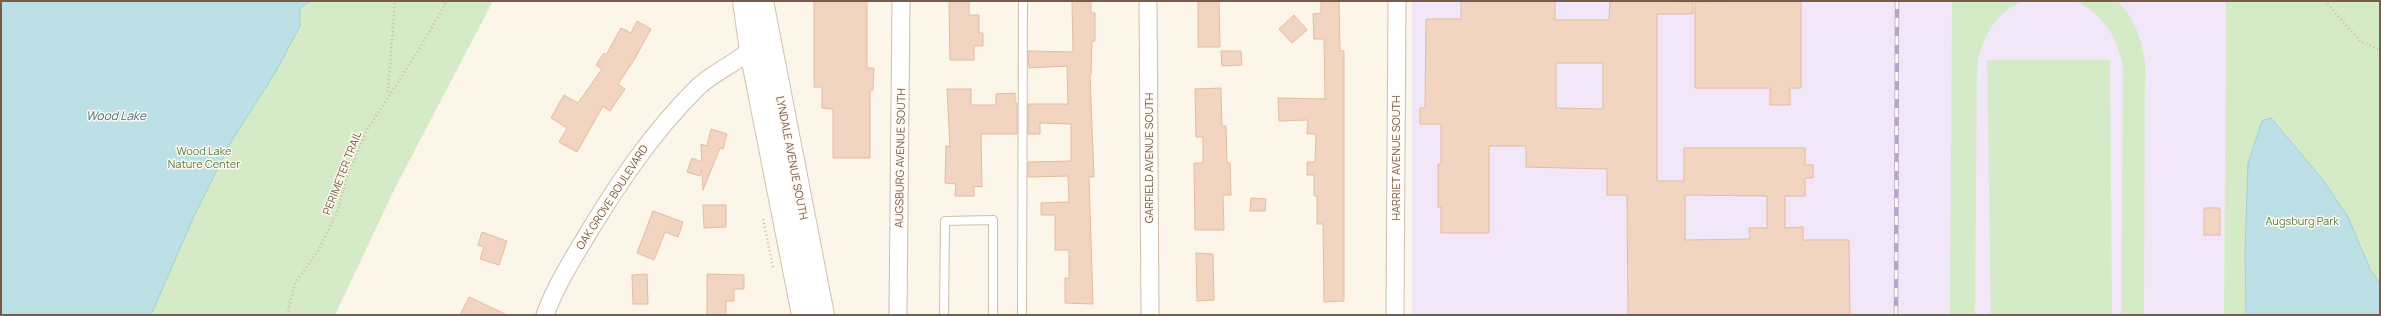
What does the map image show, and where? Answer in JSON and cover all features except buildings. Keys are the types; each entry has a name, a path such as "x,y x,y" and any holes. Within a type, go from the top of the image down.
{"main road":[{"name":"LYNDALE AVENUE SOUTH","path":"744,1 750,51 803,315"},
{"name":"LYNDALE AVENUE SOUTH","path":"762,1 766,28 823,315"}],"street":[{"name":"AUGSBURG AVENUE SOUTH","path":"898,315 901,1"},
{"name":"GARFIELD AVENUE SOUTH","path":"1148,1 1150,315"},
{"name":"HARRIET AVENUE SOUTH","path":"1395,315 1397,1"},
{"name":"OAK GROVE BOULEVARD","path":"545,315 574,257 639,154 668,117 701,84 750,51 766,28"}],"lane":[{"path":"1022,315 1023,1"},
{"path":"944,315 945,221 993,220 993,315"}],"path":[{"path":"388,94 395,1"},
{"name":"PERIMETER TRAIL","path":"287,315 295,283 318,250 338,210 348,176 367,130 388,94 420,48 447,1"},
{"path":"2325,1 2360,41 2380,50"}],"shaded area":[{"path":"1412,1 2226,1 2224,315 1412,315"}],"green space":[{"name":"Wood Lake Nature Center","path":"1,1 493,1 395,188 335,315 1,315"},
{"path":"1952,1 2024,1 2005,12 1992,27 1982,46 1977,66 1975,315 1950,315"},
{"path":"2075,1 2117,1 2133,21 2139,37 2145,62 2144,315 2121,315 2123,70 2121,59 2114,38 2102,20 2085,6"},
{"name":"Augsburg Park","path":"2226,1 2380,1 2380,315 2224,315"},
{"path":"1987,60 2110,60 2112,315 1991,315"}],"water":[{"name":"Wood Lake","path":"1,1 310,1 300,8 300,26 275,73 232,140 194,216 151,315 1,315"},
{"path":"2271,118 2323,180 2348,217 2370,269 2380,284 2380,315 2246,315 2245,253 2248,163 2262,121"}],"railway":[{"path":"1896,315 1897,1"}]}
